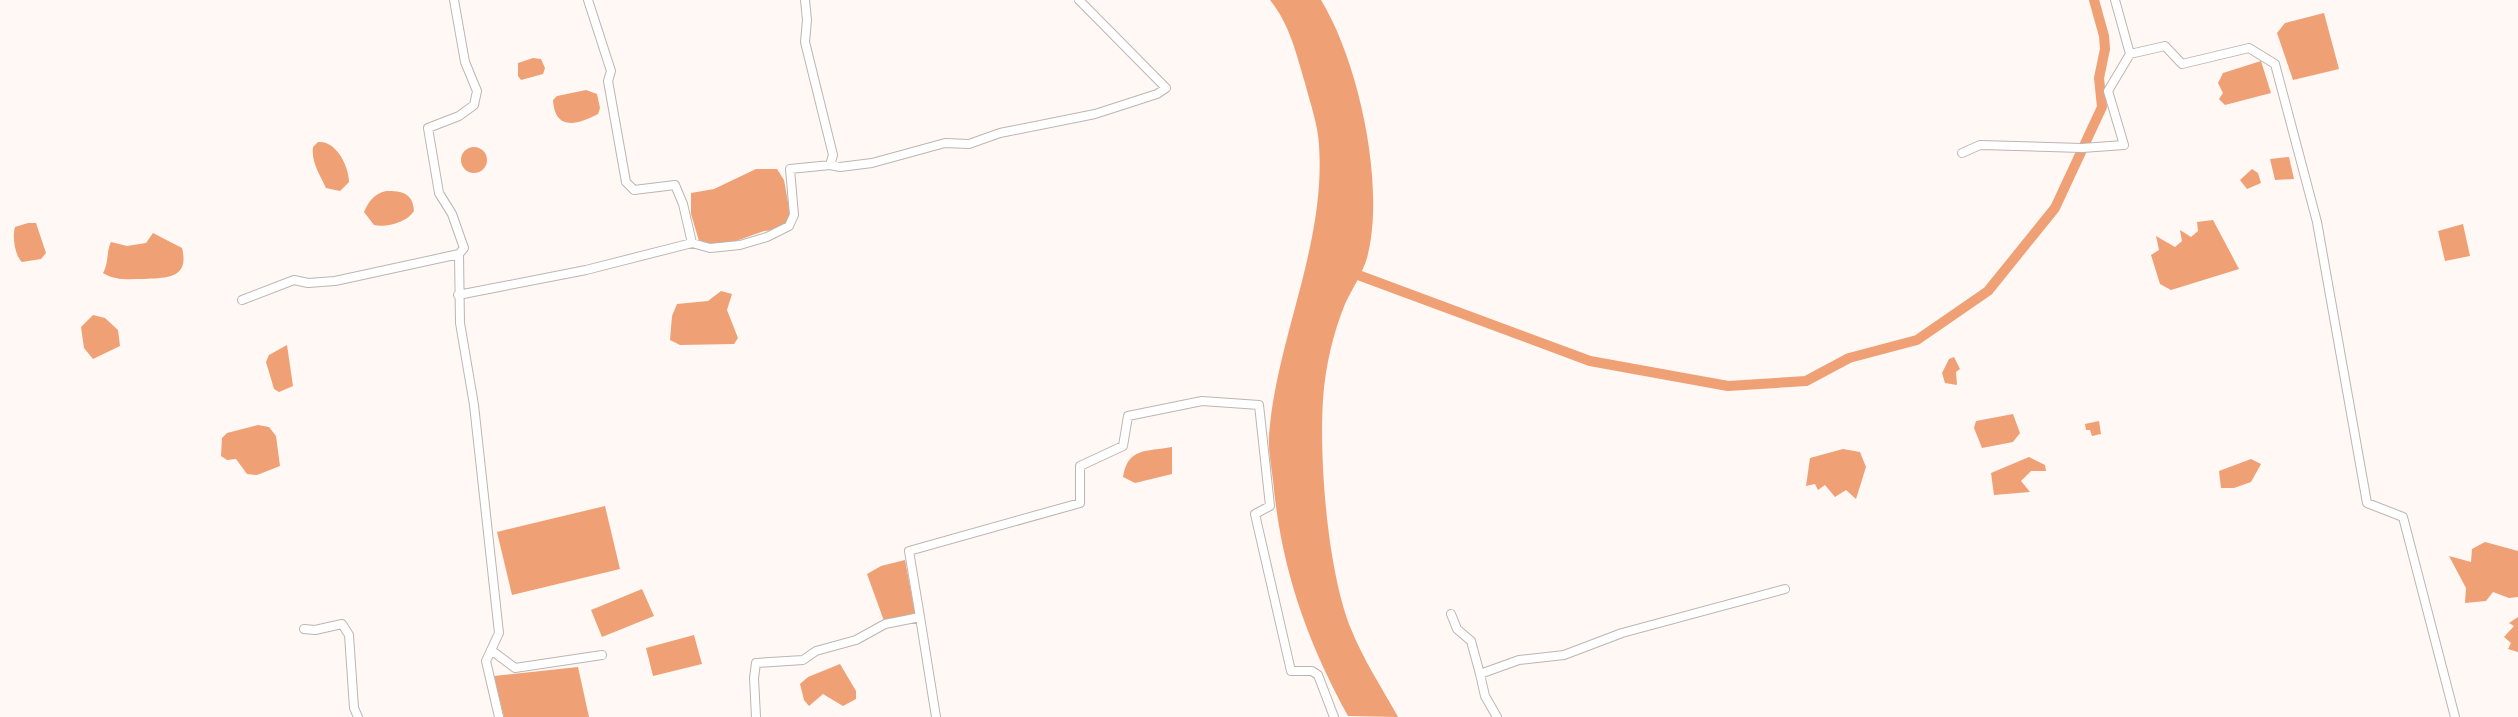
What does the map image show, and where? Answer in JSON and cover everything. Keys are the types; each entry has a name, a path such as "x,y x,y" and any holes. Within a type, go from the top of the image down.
{"street":[{"path":"454,0 465,62 477,91 474,105 459,116 428,128 439,193 452,214 464,248 459,254 460,323 474,405 500,633 486,661 499,717"},
{"path":"588,0 611,71 608,81 626,182 634,190 675,185 683,204 692,243"},
{"path":"805,0 807,20 805,42 833,155 830,165"},
{"path":"458,296 586,270 692,243 710,248 740,245 767,237 789,226 794,215 790,169 872,163 945,143 969,144 1026,126 1095,114 1157,94 1166,88 1078,0"},
{"path":"1962,153 1980,146 2082,148 2124,145 2108,91 2130,54 2115,0"},
{"path":"2130,54 2165,46 2182,64 2248,48 2275,64 2318,222 2367,503 2403,517 2455,717"},
{"path":"242,300 294,280 308,283 335,281 420,260 459,254"},
{"path":"936,717 909,551 1080,503 1080,466 1123,446 1128,416 1202,401 1259,405 1270,506 1255,514 1291,671 1312,671 1318,675 1334,717"},
{"path":"1480,674 1519,660 1564,655 1622,633 1785,589"},
{"path":"1451,614 1457,629 1471,641 1485,696 1497,717"},
{"path":"756,717 754,678 756,663 803,660 816,651 856,640 885,624 920,617"},
{"path":"304,629 315,630 342,624 349,635 354,708 358,717"},
{"path":"491,650 514,668 602,656"}],"shaded area":[{"path":"1270,0 1321,0 1347,56 1365,126 1371,162 1372,229 1367,258 1345,304 1333,339 1324,388 1322,454 1331,548 1343,606 1361,651 1398,717 1348,716 1308,631 1282,543 1269,435 1281,362 1315,219 1319,182 1319,145 1314,114 1295,50 1283,19"},
{"path":"2324,13 2339,69 2293,80 2277,33 2285,23"},
{"path":"533,58 541,59 545,68 543,74 521,80 518,76 518,63"},
{"path":"2261,61 2271,93 2225,105 2219,99 2223,93 2218,83 2223,73"},
{"path":"586,90 597,94 600,108 598,114 575,123 568,123 558,117 553,100 557,96"},
{"path":"318,142 330,145 344,162 349,182 340,191 326,188 319,173 313,153 313,147"},
{"path":"474,147 483,151 487,160 483,169 474,173 465,169 461,160 465,151"},
{"path":"2289,157 2294,179 2275,180 2270,159"},
{"path":"756,169 777,169 784,180 791,219 774,230 764,231 722,246 699,241 691,214 691,193 714,189"},
{"path":"2252,169 2258,173 2261,183 2247,189 2240,180"},
{"path":"386,191 406,194 411,200 414,211 407,218 396,223 385,226 374,225 364,212 372,198"},
{"path":"2213,220 2239,269 2171,290 2160,284 2151,255 2159,250 2156,236 2175,247 2182,241 2180,230 2191,237 2198,231 2197,222"},
{"path":"36,223 46,253 41,259 22,262 16,251 14,231 15,227"},
{"path":"2463,224 2470,256 2445,261 2438,231"},
{"path":"153,233 182,248 183,266 174,275 128,279 103,273 111,242 127,246 146,243"},
{"path":"721,291 732,294 727,310 738,338 734,344 680,345 670,340 672,316 677,304 708,301"},
{"path":"93,315 105,318 118,330 120,346 93,359 84,348 81,327"},
{"path":"287,345 293,386 279,392 274,389 266,362 269,355"},
{"path":"1954,357 1960,369 1956,372 1957,385 1945,383 1942,373 1949,359"},
{"path":"2013,414 2020,433 2013,442 1982,448 1974,428 1976,421"},
{"path":"2099,421 2101,434 2092,436 2090,430 2086,430 2085,424"},
{"path":"258,425 269,427 276,436 280,466 257,475 247,474 236,459 227,460 221,456 222,438 227,433"},
{"path":"1172,447 1172,474 1135,483 1123,477 1125,467 1134,456 1146,451"},
{"path":"1843,449 1860,452 1866,467 1856,499 1846,490 1835,497 1825,485 1818,490 1815,484 1806,486 1810,458"},
{"path":"2029,457 2045,465 2046,471 2031,471 2021,481 2030,492 1994,495 1991,473"},
{"path":"2251,459 2261,464 2251,482 2234,488 2221,488 2219,471"},
{"path":"605,506 620,569 512,595 497,532"},
{"path":"2485,542 2518,551 2518,597 2509,598 2493,592 2486,601 2465,603 2466,588 2449,556 2471,562 2472,549"},
{"path":"905,560 915,613 884,621 867,574 881,566"},
{"path":"642,589 654,616 602,637 591,610"},
{"path":"2518,617 2518,652 2508,649 2511,643 2504,637 2514,626 2509,623"},
{"path":"694,635 702,664 653,676 646,648"},
{"path":"840,664 856,691 856,699 843,706 823,694 809,706 804,700 800,684 808,677"},
{"path":"578,667 589,717 504,717 494,676"}],"waterway":[{"path":"1350,272 1590,361 1728,386 1806,381 1849,358 1917,340 1988,291 2055,208 2102,107 2099,78 2105,49 2104,36 2094,0"}]}
